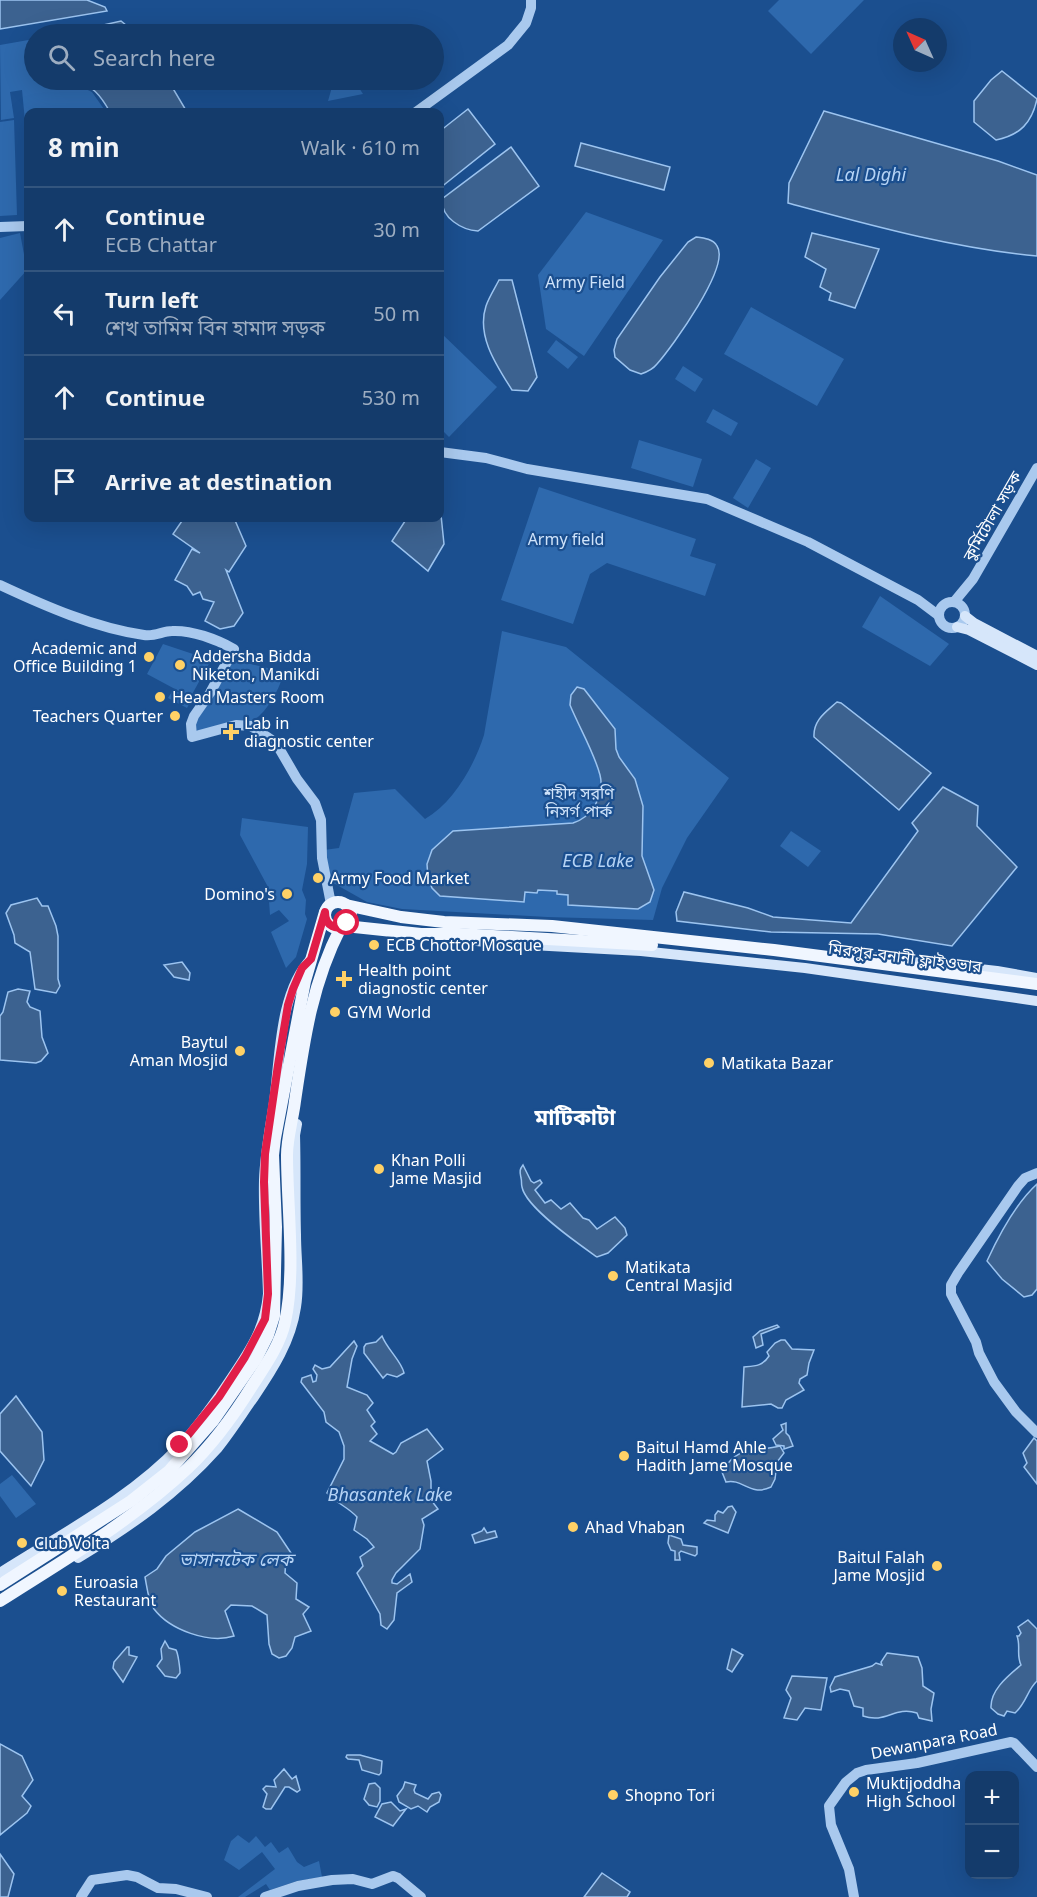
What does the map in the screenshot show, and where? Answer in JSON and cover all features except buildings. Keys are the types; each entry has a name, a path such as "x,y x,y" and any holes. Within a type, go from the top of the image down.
{"main road":[{"path":"953,609 974,623 1037,656"},
{"path":"957,627 969,630 1037,665"},
{"path":"0,1585 131,1502 169,1471 213,1420 256,1359 268,1335 274,1316 275,1300 274,1147 305,981 328,908 338,902 412,918 444,922 552,926 771,953"},
{"path":"0,1601 140,1509 190,1466 226,1424 273,1351 285,1322 288,1305 290,1270 287,1151 300,1066 316,984 322,965 350,916 346,905"},
{"path":"328,908 329,924 421,934 459,934 771,953"},
{"path":"459,934 470,940 492,943 641,951 804,968 1037,1001"},
{"path":"654,938 672,935 974,968 1037,978"},
{"name":"মিরপুর-বনানী ফ্লাইওভার","path":"771,953 1037,984"},
{"name":"মিরপুর-বনানী ফ্লাইওভার","path":"771,953 1037,992"},
{"path":"0,1573 104,1507 139,1482 174,1451 219,1397 261,1329 267,1311 268,1294 265,1154 288,1005 302,968 311,959"},
{"path":"0,1608 127,1528 161,1503 218,1447 270,1373 289,1335 296,1309 298,1273 295,1135 305,1068"}],"street":[{"path":"421,108 508,45 526,23 531,0"},
{"path":"0,227 24,226"},
{"path":"444,453 486,458 527,469 707,499 808,542 918,600 953,609"},
{"name":"কুর্মিটোলা সড়ক","path":"957,627 962,624 953,609 973,579 1037,468"},
{"path":"0,585 100,625 147,636 170,631 194,634 234,649 210,693 194,716 191,724 192,737 236,725 251,726 276,743 297,779 315,803 321,820 322,858 328,908"},
{"path":"953,609 939,620 947,627 957,627"},
{"path":"1037,1173 1025,1178 1009,1198 958,1272 951,1285 951,1294 974,1336 994,1382 1016,1412 1037,1433"},
{"name":"Dewanpara Road","path":"854,1897 849,1869 831,1825 829,1806 846,1782 857,1773 917,1763 1011,1742 1037,1767"},
{"path":"81,1897 92,1880 120,1875 137,1877 158,1888 176,1889 207,1897"},
{"path":"265,1897 298,1886 332,1880 353,1878 372,1884 393,1876 421,1897"}],"green space":[{"path":"779,0 864,0 811,54 768,11"},
{"path":"24,41 24,90 88,90 92,92 103,108 24,108 24,111 22,90 10,92 14,118 1,120 0,45"},
{"path":"331,90 360,90 363,94 328,101"},
{"path":"14,120 17,215 0,216 0,122"},
{"name":"Army Field","path":"586,212 663,240 584,356 546,329 538,275"},
{"path":"20,233 24,254 24,273 0,300 0,238"},
{"path":"751,307 844,359 817,406 724,354"},
{"path":"444,336 497,387 449,437 444,432"},
{"path":"556,340 578,357 568,369 547,352"},
{"path":"683,366 703,379 695,392 675,379"},
{"path":"713,409 738,423 731,436 706,422"},
{"path":"639,440 702,459 693,487 631,468"},
{"path":"756,459 771,468 748,508 733,498"},
{"name":"Army field","path":"539,487 696,539 690,556 716,564 705,596 607,563 590,574 573,624 501,600"},
{"path":"880,596 949,644 930,666 862,627"},
{"name":"শহীদ সরণি নিসর্গ পার্ক","path":"502,631 566,647 729,778 687,838 662,888 653,920 402,909 367,902 328,880 324,850 339,848 354,793 395,789 425,819 445,803 462,782 475,759 484,735"},
{"path":"163,644 211,660 187,708 168,698 173,690 188,696 147,674"},
{"path":"230,659 284,672 280,685 269,705 254,720 198,732 190,723"},
{"path":"242,818 308,827 307,864 302,890 306,900 307,919 296,957 286,968 271,932 289,921 279,910 270,915 268,887 240,835"},
{"path":"791,831 821,851 808,867 780,846"},
{"path":"12,1475 36,1504 16,1518 0,1496 0,1484"},
{"path":"238,1835 249,1843 256,1836 265,1847 271,1842 279,1853 288,1847 297,1862 304,1867 319,1861 322,1877 297,1881 270,1890 266,1884 245,1897 238,1897 275,1869 262,1852 239,1870 224,1860 231,1841"}],"water":[{"path":"0,0 87,0 105,7 107,11 24,24 0,29"},
{"path":"121,21 125,24 108,24"},
{"path":"1002,71 1037,99 1032,115 1024,127 1012,135 996,140 974,122 974,101 991,80"},
{"path":"93,90 174,90 185,108 107,108"},
{"path":"468,109 495,144 444,185 444,128"},
{"name":"Lal Dighi","path":"824,111 998,161 1037,175 1037,256 942,242 788,203 789,183"},
{"path":"581,143 670,167 664,190 575,166"},
{"path":"511,147 539,186 478,231 454,222 445,212 444,197"},
{"path":"812,233 879,249 855,308 829,300 831,293 820,287 826,269 805,257"},
{"path":"696,237 711,240 717,246 719,256 716,270 708,288 675,341 655,366 641,374 630,370 615,357 617,339 660,277 688,242"},
{"path":"499,280 512,280 537,377 528,391 512,390 495,361 486,339 484,317 486,306"},
{"path":"181,522 236,522 246,546 229,572 226,570 243,613 234,626 220,629 205,621 214,602 203,599 200,592 193,595 187,586 175,580 192,549 200,553 173,534"},
{"path":"404,522 442,522 444,544 428,571 392,541"},
{"name":"ECB Lake","path":"577,687 584,689 615,729 616,749 619,757 635,779 643,806 642,856 654,890 650,902 638,909 568,905 568,895 557,894 557,891 538,890 537,893 525,892 524,902 440,896 432,888 428,878 427,864 432,850 453,831 573,823 586,816 596,804 601,790 600,775 570,705 571,695"},
{"path":"837,702 931,773 899,810 814,737 818,721"},
{"path":"943,787 978,806 977,826 1017,867 952,946 878,934 771,932 677,921 676,912 684,892 748,908 773,917 851,923 918,831 912,823"},
{"path":"37,898 42,906 48,906 58,936 60,986 56,993 35,989 30,952 15,943 6,913 11,905"},
{"path":"182,962 190,973 189,980 174,977 164,965"},
{"path":"18,989 30,991 27,1002 30,1007 40,1011 42,1037 48,1053 36,1063 0,1060 0,1016 8,992"},
{"path":"523,1165 531,1181 534,1183 540,1180 542,1183 535,1190 545,1203 551,1200 561,1209 570,1203 597,1229 615,1217 625,1228 627,1235 608,1253 597,1257 533,1205 522,1186 520,1171"},
{"path":"1037,1184 1037,1289 1032,1295 1024,1297 1002,1279 987,1261 1015,1210"},
{"path":"777,1325 779,1327 761,1334 763,1345 756,1348 753,1337 760,1331"},
{"path":"382,1336 403,1369 404,1373 397,1377 387,1374 383,1378 364,1353 366,1344 376,1342"},
{"path":"781,1340 785,1340 792,1349 814,1350 807,1375 800,1379 799,1383 804,1390 786,1400 782,1408 771,1404 742,1407 744,1367 764,1362 769,1356 767,1352"},
{"name":"Bhasantek Lake","path":"354,1341 357,1346 347,1387 367,1395 373,1403 367,1410 375,1422 371,1426 377,1434 370,1441 393,1454 401,1443 427,1429 443,1449 427,1461 431,1481 431,1500 438,1509 422,1519 424,1525 420,1549 392,1580 392,1583 397,1584 410,1574 412,1582 397,1593 394,1620 387,1629 381,1625 380,1614 357,1573 363,1566 360,1557 374,1547 354,1530 357,1517 327,1493 344,1459 344,1446 339,1432 326,1422 324,1412 301,1382 302,1378 311,1375 313,1382 316,1381 317,1375 313,1369 315,1365 322,1369 330,1367"},
{"path":"16,1396 42,1432 44,1460 31,1486 0,1451 0,1414"},
{"path":"786,1423 786,1433 793,1446 784,1449 784,1446 776,1445 773,1439 783,1430 781,1425"},
{"path":"1034,1438 1037,1441 1037,1484 1024,1467 1027,1463 1023,1453"},
{"path":"780,1446 784,1453 777,1462 775,1479 771,1487 758,1490 737,1482 726,1482 722,1472 728,1463 740,1453"},
{"path":"732,1506 736,1512 728,1533 704,1523 707,1520 715,1521 718,1511 723,1513"},
{"name":"ভাসানটেক লেক","path":"238,1509 277,1532 293,1556 286,1559 285,1573 297,1583 296,1599 309,1607 303,1614 311,1631 295,1637 292,1648 286,1656 279,1658 272,1654 267,1615 252,1606 231,1605 225,1611 234,1636 213,1638 202,1637 180,1629 161,1617 150,1602 145,1577 157,1569 166,1556 195,1532"},
{"path":"484,1528 487,1533 495,1531 497,1537 475,1543 472,1535"},
{"path":"669,1535 681,1539 683,1545 697,1547 697,1554 695,1556 681,1551 680,1560 675,1560 675,1551 671,1550 668,1543"},
{"path":"1028,1620 1037,1629 1037,1681 1019,1709 1015,1713 1007,1711 1004,1716 991,1708 991,1701 1001,1684 1021,1665 1017,1636 1021,1633 1018,1627"},
{"path":"165,1641 169,1648 177,1652 180,1673 176,1678 165,1676 157,1666 162,1659 161,1649"},
{"path":"129,1647 129,1655 137,1657 123,1682 113,1668 114,1662"},
{"path":"732,1649 743,1655 732,1672 727,1669"},
{"path":"887,1653 918,1657 922,1668 923,1686 934,1693 931,1709 932,1721 919,1718 917,1713 909,1711 878,1718 863,1716 863,1708 854,1706 849,1691 840,1689 831,1692 830,1687 835,1677 876,1663 882,1665 881,1662"},
{"path":"792,1676 827,1678 821,1710 805,1708 797,1720 784,1718 791,1698 786,1690"},
{"path":"0,1744 22,1756 33,1780 22,1796 31,1806 27,1813 0,1835"},
{"path":"347,1755 360,1755 382,1761 381,1773 379,1775 362,1770 359,1760 348,1759"},
{"path":"284,1769 292,1779 296,1776 300,1790 297,1792 285,1787 271,1809 266,1809 263,1807 267,1794 263,1789 266,1786 276,1787 274,1780"},
{"path":"405,1782 416,1785 415,1793 428,1799 432,1794 439,1792 441,1795 439,1802 430,1807 427,1812 418,1806 411,1809 399,1802 397,1796"},
{"path":"375,1783 380,1788 380,1801 377,1807 369,1805 364,1799 369,1784"},
{"path":"391,1802 400,1811 406,1809 393,1826 375,1817 382,1804"},
{"path":"0,1854 14,1874 8,1897 0,1897"},
{"path":"602,1873 630,1892 627,1897 584,1897"}],"place":[{"name":"Academic and Office Building 1","path":"149,657"},
{"name":"Addersha Bidda Niketon, Manikdi","path":"180,665"},
{"name":"Head Masters Room","path":"160,697"},
{"name":"Teachers Quarter","path":"175,716"},
{"name":"Lab in diagnostic center","path":"231,732"},
{"name":"Army Food Market","path":"318,878"},
{"name":"Domino's","path":"287,894"},
{"name":"ECB Chottor Mosque","path":"374,945"},
{"name":"Health point diagnostic center","path":"344,979"},
{"name":"GYM World","path":"335,1012"},
{"name":"Baytul Aman Mosjid","path":"240,1051"},
{"name":"Matikata Bazar","path":"709,1063"},
{"name":"Khan Polli Jame Masjid","path":"379,1169"},
{"name":"Matikata Central Masjid","path":"613,1276"},
{"name":"Baitul Hamd Ahle Hadith Jame Mosque","path":"624,1456"},
{"name":"Ahad Vhaban","path":"573,1527"},
{"name":"Club Volta","path":"22,1543"},
{"name":"Baitul Falah Jame Mosjid","path":"937,1566"},
{"name":"Euroasia Restaurant","path":"62,1591"},
{"name":"Muktijoddha High School","path":"854,1792"},
{"name":"Shopno Tori","path":"613,1795"}],"district":[{"name":"মাটিকাটা","path":"575,1117"}],"route":[{"path":"180,1445 219,1397 245,1357 265,1319 268,1294 265,1154 288,1005 302,968 311,959 325,912 326,921 332,927 345,926 347,923"}]}
